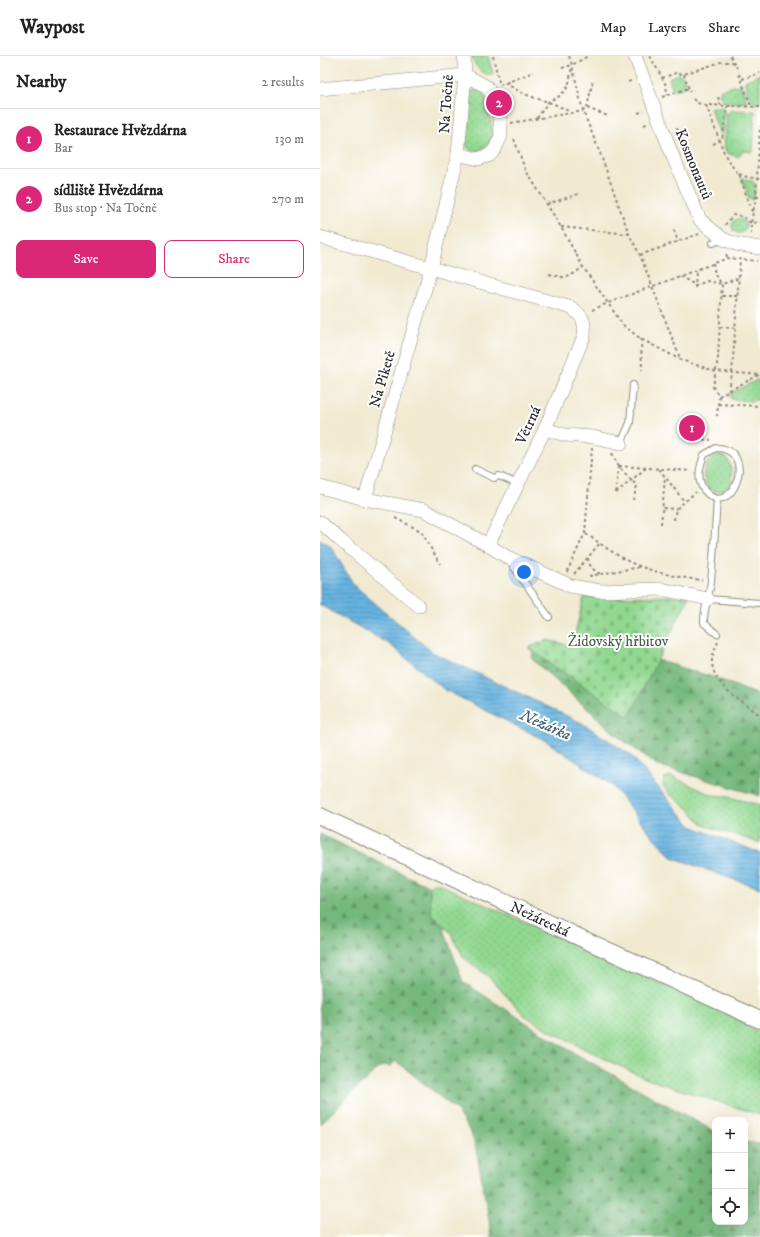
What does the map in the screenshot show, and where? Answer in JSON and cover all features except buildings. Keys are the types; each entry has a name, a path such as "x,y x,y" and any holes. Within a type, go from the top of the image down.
{"street":[{"name":"Na Točně","path":"458,154 465,75 464,56"},
{"name":"Kosmonautů","path":"634,56 670,158 700,220 719,238 736,244 760,248"},
{"path":"320,89 465,75 486,87 494,99 500,120 501,136 495,149 490,155 478,159 458,154"},
{"name":"Na Piketě","path":"365,499 431,268 458,154"},
{"path":"320,236 572,308 581,315"},
{"name":"Větrná","path":"488,545 545,429 584,336 585,326 581,315"},
{"path":"545,429 565,435 593,437 621,443"},
{"path":"320,487 365,499 424,510 488,545 506,557 571,586 600,591 661,589 708,599"},
{"path":"320,522 419,606"},
{"name":"Nežárecká","path":"320,816 760,1020"}],"lane":[{"path":"621,443 630,423 633,385"},
{"path":"716,448 723,448 731,452 737,458 739,469 738,480 728,496 721,500 717,500 707,493 702,487 699,472 704,455 716,448"},
{"path":"475,469 494,478 500,476 518,484"},
{"path":"717,500 711,581 708,599 703,614 704,623 717,634"},
{"path":"506,557 549,617"},
{"path":"708,599 760,603"}],"path":[{"path":"493,56 500,85 534,72"},
{"path":"569,56 583,111 600,153 629,234 640,255 680,360"},
{"path":"562,68 572,65 588,56"},
{"path":"650,56 662,78 668,95"},
{"path":"730,56 737,68"},
{"path":"662,78 676,73 684,74 713,66 721,62 733,62"},
{"path":"536,119 549,101 558,98 566,90 569,83 572,65"},
{"path":"742,79 760,73"},
{"path":"684,74 690,92"},
{"path":"739,74 751,106"},
{"path":"508,124 583,111 587,108 593,79"},
{"path":"505,83 527,96 549,101 571,113"},
{"path":"663,97 689,88"},
{"path":"718,97 722,106"},
{"path":"693,99 697,103 706,105 727,107 760,107"},
{"path":"706,105 730,165 739,174 754,215"},
{"path":"714,144 722,140 727,107"},
{"path":"587,108 608,116"},
{"path":"751,235 756,197 760,126"},
{"path":"513,137 525,169 561,227 582,267 623,325 641,339 680,360 715,371 760,375"},
{"path":"739,174 760,180"},
{"path":"547,204 580,194"},
{"path":"719,238 726,222 733,215 742,216 752,223 760,222"},
{"path":"561,227 629,234"},
{"path":"674,230 678,242"},
{"path":"640,255 700,234"},
{"path":"581,315 608,303 728,258 760,261"},
{"path":"729,391 732,373 740,260"},
{"path":"713,263 716,275 722,284 720,327 713,387 719,396 717,416"},
{"path":"549,274 566,278 582,267"},
{"path":"695,286 696,270"},
{"path":"680,276 695,286"},
{"path":"695,286 707,281 722,284 739,278"},
{"path":"722,296 737,296"},
{"path":"720,327 734,328"},
{"path":"641,339 642,370"},
{"path":"719,396 760,375"},
{"path":"718,404 760,406"},
{"path":"697,439 715,440"},
{"path":"566,575 585,533 593,442"},
{"path":"618,466 616,493 646,468"},
{"path":"618,466 699,472"},
{"path":"618,466 637,486 633,500"},
{"path":"658,469 684,501"},
{"path":"661,524 665,478"},
{"path":"674,520 676,509 702,487"},
{"path":"663,508 676,509"},
{"path":"390,515 421,531 440,564"},
{"path":"585,533 641,567 682,578 711,581"},
{"path":"572,577 600,543"},
{"path":"588,558 589,564 594,570 601,574 641,567"},
{"path":"717,634 718,642 712,660 716,678 723,687 760,715"}],"green space":[{"path":"472,56 488,56 493,74 485,73 479,70"},
{"path":"678,74 683,76 686,86 673,90 669,79 670,77"},
{"path":"760,74 760,100 759,103 755,104 748,93 745,81"},
{"path":"741,84 747,103 723,102 719,93 721,92 720,90"},
{"path":"476,90 481,91 484,94 494,135 488,146 478,151 473,151 466,145 465,139 470,93"},
{"path":"721,107 725,110 721,136 710,108"},
{"path":"731,110 755,111 753,152 743,151 738,157 727,153 724,147 727,114"},
{"path":"743,178 755,183 754,198 752,200 749,198 742,179"},
{"path":"736,219 742,219 746,223 746,229 742,233 736,233 732,229 732,223"},
{"path":"757,380 760,382 760,399 751,401 731,399 731,393"},
{"path":"720,455 727,458 729,461 731,478 729,486 720,491 713,491 708,487 704,473 706,465 711,459"},
{"name":"Židovský hřbitov","path":"584,597 689,597 629,717 528,648 547,640 572,646"},
{"path":"533,651 629,717 657,660 716,678 760,696 760,796 657,765 620,738 532,659"},
{"path":"671,776 712,795 725,796 760,805 760,843 703,825 689,809 669,794 663,786 664,778"},
{"path":"320,834 428,886 430,893 431,914 442,924 463,982 569,1050 712,1130 712,1225 748,1225 748,1142 760,1144 760,1237 491,1237 476,1148 471,1133 459,1115 459,1112 396,1061 389,1067 386,1065 380,1067 320,1124"},
{"path":"435,882 725,1012 760,1033 760,1115 647,1079 596,1055 524,1015 488,976 464,958 451,933 431,914 430,891 431,885"}],"water":[{"name":"Nežárka","path":"320,539 330,545 354,585 432,652 582,723 631,755 691,826 760,853 760,888 672,857 653,837 613,786 546,741 445,690 389,644 320,605"}],"place":[{"name":"sídliště Hvězdárna","path":"499,103"},
{"name":"Restaurace Hvězdárna","path":"692,428"}]}
